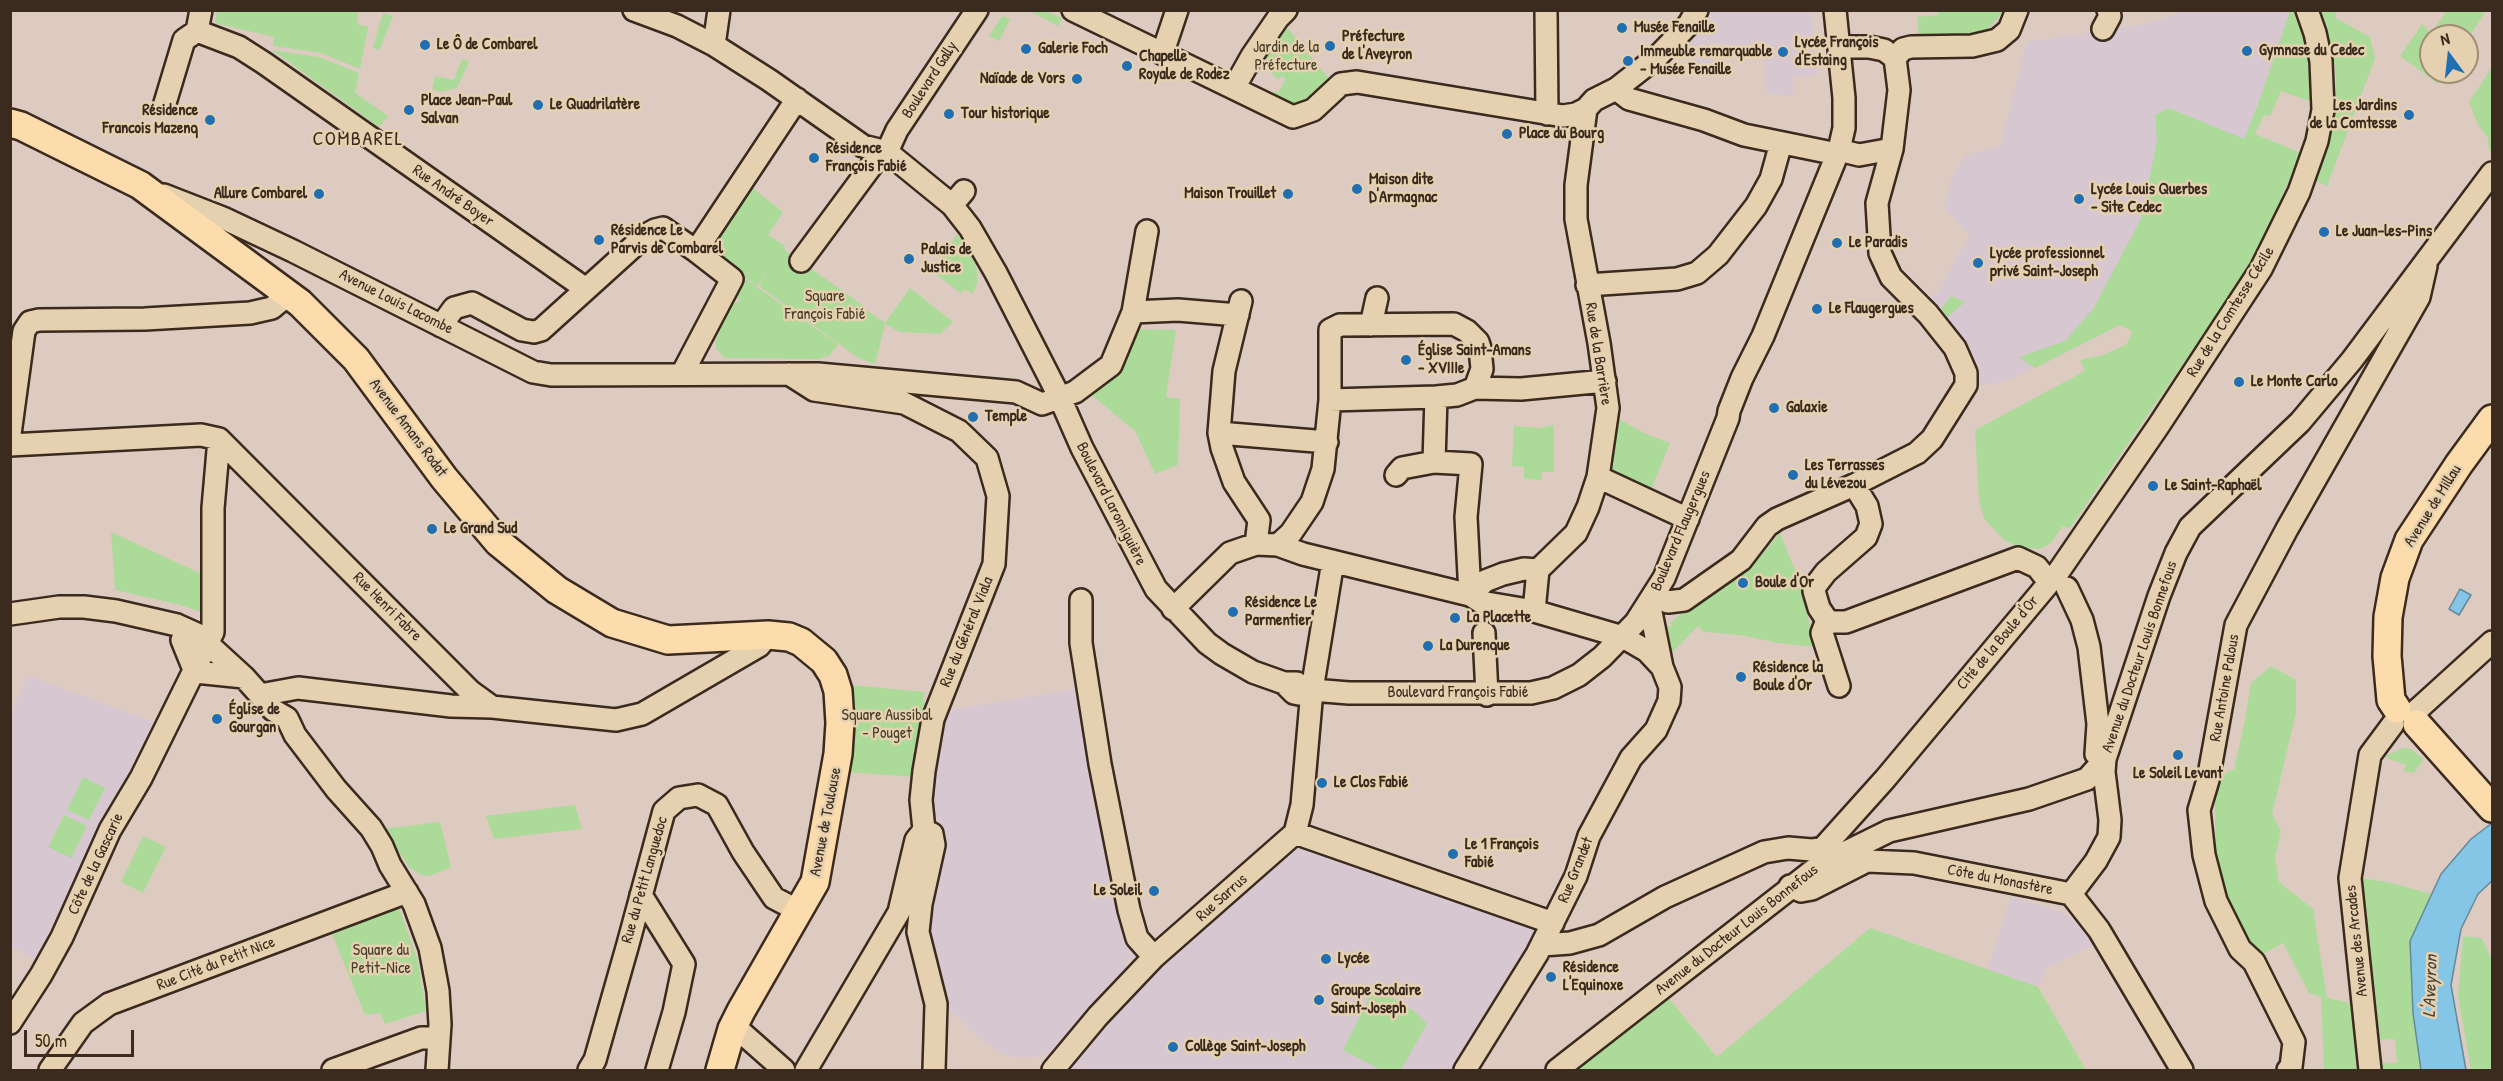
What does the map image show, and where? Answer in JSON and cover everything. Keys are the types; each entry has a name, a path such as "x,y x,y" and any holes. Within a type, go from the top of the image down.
{"main road":[{"name":"Avenue Amans Rodat","path":"10,123 140,185 289,294 356,359 444,478 498,542 557,590 612,623 668,640 768,635 789,637 801,642 824,661"},
{"name":"Avenue de Millau","path":"2485,800 2405,724 2388,673 2388,617 2395,578 2409,540 2459,464 2493,419"},
{"name":"Avenue de Toulouse","path":"720,1071 732,1029 815,882 838,754 838,692 833,675 824,661"}],"street":[{"path":"634,10 677,26 714,45 797,99 863,146 887,152 958,198 970,228 1050,377 1051,401"},
{"path":"714,45 719,10"},
{"name":"Boulevard Gally","path":"801,261 875,161 887,152 897,130 977,10"},
{"path":"1073,10 1293,117 1313,110 1341,84 1357,82 1563,116 1586,109 1594,100 1610,92 1657,57 1689,24 1697,10"},
{"path":"1163,52 1177,10"},
{"path":"1234,88 1252,57 1286,10"},
{"path":"1546,10 1547,114"},
{"name":"Boulevard Flaugergues","path":"1623,637 1664,578 1742,378 1748,369 1838,152 1844,129 1844,108 1835,10"},
{"path":"1895,58 1903,49 1911,47 1972,46 1997,40 2008,30 2018,10"},
{"name":"Rue de la Comtesse Cécile","path":"2058,585 2147,442 2250,287 2277,239 2299,192 2317,141 2324,110 2321,61 2307,10"},
{"path":"165,103 184,39 199,21"},
{"name":"Rue André Boyer","path":"199,21 264,63 586,289"},
{"path":"1652,598 1668,602 1684,600 1741,560 1760,535 1777,519 1854,485 1917,453 1932,438 1966,385 1966,373 1955,348 1928,314 1891,277 1880,253 1877,203 1892,149 1899,90 1895,58 1884,50 1869,47 1839,47"},
{"path":"1610,92 1704,120 1735,132 1775,142 1858,155 1892,149"},
{"path":"696,250 797,99"},
{"name":"Rue de la Barrière","path":"1538,570 1576,533 1588,507 1598,477 1608,408 1576,219 1576,191 1586,109"},
{"path":"1587,285 1677,279 1697,273 1718,255 1756,206 1771,178 1775,142"},
{"name":"Avenue du Docteur Louis Bonnefous","path":"1557,1071 1790,886 1821,856 1867,822 1889,831 2029,799 2087,778 2105,759 2159,596 2176,553 2190,527 2300,422 2352,360 2428,256 2493,173"},
{"name":"Avenue Louis Lacombe","path":"140,185 223,218 533,372 551,375 861,376 1016,392"},
{"path":"441,326 454,308 472,303 522,330 534,332 541,330 646,235 663,228 696,250 732,279 682,374"},
{"path":"1016,392 1051,401 1075,392 1111,365 1133,312 1143,267 1147,231"},
{"name":"Rue Antoine Palous","path":"2288,1071 2291,1067 2294,1042 2254,962 2240,949 2216,901 2204,855 2199,810 2208,780 2236,626 2287,530 2419,297 2428,256"},
{"path":"10,434 24,331 30,322 250,313 272,308 289,294"},
{"path":"1371,325 1377,298"},
{"path":"1133,312 1239,308 1224,371 1219,433 1234,482 1259,520 1256,544"},
{"path":"1278,545 1291,533 1312,502 1323,469 1330,400 1330,330 1340,325 1454,324 1478,342 1482,369 1480,388"},
{"name":"Rue du Général Viala","path":"788,374 814,390 904,403 959,431 987,458 998,496 994,564 933,719 921,800 924,830 916,840 899,912 806,1071"},
{"path":"1016,392 1050,377"},
{"path":"1330,400 1436,397 1457,395 1480,388 1521,389 1605,381"},
{"path":"1434,462 1436,397"},
{"name":"Boulevard Laromiguière","path":"1051,401 1069,417 1130,541 1156,589 1173,609 1207,643 1222,654 1253,672 1284,683 1308,684 1312,690"},
{"path":"1219,433 1327,442"},
{"path":"10,446 201,435 219,439"},
{"name":"Côte de la Gascarie","path":"10,1023 62,937 110,830 141,777 186,683 199,672 213,649 213,508 219,439"},
{"name":"Rue Henri Fabre","path":"219,439 470,691 492,707"},
{"path":"1396,475 1402,468 1434,462 1471,464 1466,517 1480,613 1487,695"},
{"path":"1598,477 1688,519"},
{"path":"1839,686 1822,633 1827,620 1819,608 1814,591 1826,572 1866,537 1871,524 1867,506 1854,485"},
{"path":"1173,609 1230,553 1256,544 1278,545 1333,561 1480,613 1534,611 1623,637 1647,651 1662,667"},
{"name":"Cité de la Boule d'Or","path":"1821,856 1847,821 1867,822 2058,585 2037,567 2018,558 1846,622 1827,620"},
{"path":"1333,561 1312,690 1302,805 1295,833 1553,923"},
{"path":"1480,613 1485,581 1524,569 1538,570 1534,611"},
{"path":"2058,585 2082,621 2089,647 2098,724 2096,754 2105,759"},
{"name":"Rue Grandet","path":"1465,1071 1542,945 1576,876 1589,836 1631,758 1656,730 1669,701 1670,687 1662,667 1652,598"},
{"path":"1081,600 1080,644 1100,764 1127,900 1137,938 1154,957"},
{"path":"10,614 59,607 84,607 116,611 177,625 197,634 244,677 266,702 279,725 295,735 336,789 354,826 373,852 390,865 407,892 421,921 434,959 440,1007 436,1071"},
{"path":"153,620 182,640 213,649"},
{"path":"266,702 298,688 451,706 492,707 616,720 642,714 759,646 768,635"},
{"name":"Boulevard François Fabié","path":"1312,690 1349,693 1487,695 1531,693 1553,688 1579,675 1623,637"},
{"path":"182,640 199,672 244,677"},
{"path":"2405,724 2493,642"},
{"name":"Avenue des Arcades","path":"2370,1071 2350,878 2370,755 2405,724"},
{"name":"Côte du Monastère","path":"1790,886 1801,891 1812,889 1867,861 1914,863 2072,894 2096,861 2109,837 2110,820 2104,772 2105,759"},
{"name":"Rue du Petit Languedoc","path":"589,1071 595,1060 664,811 679,798 698,795 717,805 743,852 774,898 799,911"},
{"path":"1847,821 1850,837 1867,822"},
{"path":"924,830 932,834 934,845 921,904 918,932 936,1004 934,1071"},
{"name":"Rue Sarrus","path":"1053,1071 1098,1016 1154,957 1295,833"},
{"path":"1542,945 1570,943 1599,935 1665,897 1764,852 1788,848 1812,850 1821,856"},
{"name":"Rue Cité du Petit Nice","path":"50,1071 84,1023 109,1004 407,892"},
{"path":"2072,894 2099,930 2182,1071"},
{"path":"641,895 684,964 674,1012 657,1071"},
{"path":"732,1029 741,1032 784,1071"},
{"path":"333,1071 421,1038 439,1038"}],"shaded area":[{"name":"Lycée François d'Estaing","path":"1703,11 1812,11 1817,76 1793,76 1793,96 1767,93 1763,54 1750,55 1750,49 1710,42 1707,47 1717,57 1706,68 1692,61 1676,47"},
{"name":"Lycée Louis Querbes - Site Cedec","path":"2180,11 2290,11 2244,139 2121,325 2007,381 1974,387 1958,345 1930,296 1937,294 1970,235 1944,208 1951,179 1966,155 2000,147 2027,42 2140,25 2165,19"},
{"path":"29,676 153,722 36,960 11,946 10,714"},
{"path":"1081,688 1126,927 1140,961 1131,958 1125,962 1128,970 1055,1051 1035,1057 1013,1057 1001,1053 978,1037 942,1001 926,945 927,807 944,711"},
{"name":"Groupe Scolaire Saint-Joseph","path":"1299,842 1544,930 1456,1070 1064,1070 1180,945"},
{"path":"2011,897 2058,911 2078,922 2098,943 2048,967 2038,987 1987,970"}],"green space":[{"path":"359,10 357,24 368,27 360,69 321,53 273,46 274,37 215,23 217,11"},
{"path":"1028,10 1046,11 1062,18 1058,26"},
{"path":"2447,10 2486,11 2477,24 2438,24"},
{"path":"1938,11 2004,11 1989,28 1984,30 1969,34 1919,38 1917,17 1938,15"},
{"path":"2290,11 2294,11 2303,32 2311,78 2312,102 2281,91 2270,116 2264,115 2255,134 2301,153 2253,262 2070,528 2063,526 2050,544 2040,549 2019,548 2003,539 1984,519 1979,500 1975,430 2085,371 2080,360 2103,355 2127,344 2132,331 2120,325 2035,368 2019,357 2065,341 2093,309 2141,219 2157,141 2155,115 2169,108 2244,139"},
{"path":"2319,11 2335,11 2336,18 2370,37 2375,58 2327,186 2316,181 2336,82 2335,67"},
{"path":"383,13 393,16 379,51 373,47"},
{"path":"1002,16 1010,19 999,41 989,36"},
{"name":"Jardin de la Préfecture","path":"1285,25 1331,81 1305,103 1291,106 1271,98 1274,91 1278,92 1286,79 1282,76 1278,79 1259,62"},
{"path":"2419,28 2419,70 2400,56"},
{"path":"272,50 319,57 359,73 355,93 388,116 379,127"},
{"path":"462,59 469,62 457,88 440,92 432,89 435,76 454,80"},
{"path":"2492,67 2492,152 2489,150 2488,138 2478,125 2469,102"},
{"name":"Square François Fabié","path":"750,186 783,212 768,235 785,246 784,249 790,254 885,323 910,288 953,322 940,334 900,332 885,324 875,364 860,359 759,286 769,270 757,286 704,249"},
{"path":"957,234 971,252 977,271 977,283 973,294 965,289 961,293 935,274 934,270"},
{"path":"744,278 838,344 829,356 818,359 725,358 716,349 715,341 732,304 740,301 736,295"},
{"path":"1951,296 1965,302 1947,317 1941,309"},
{"path":"1132,329 1176,330 1166,397 1180,399 1178,465 1155,474 1135,431 1088,392"},
{"path":"1613,416 1644,433 1670,443 1651,490 1601,475"},
{"path":"1554,425 1554,472 1542,472 1542,480 1524,479 1524,467 1512,466 1514,426 1539,428"},
{"path":"111,532 208,577 206,614 180,605 115,590"},
{"path":"1780,533 1800,583 1815,647 1778,643 1740,635 1704,632 1698,626 1669,656 1665,627 1672,625 1670,623 1682,613 1692,610 1694,601 1751,561 1754,564"},
{"path":"2271,666 2296,680 2296,713 2272,814 2281,831 2275,857 2279,882 2313,909 2327,998 2354,1004 2363,1070 2324,1070 2321,997 2309,993 2283,943 2260,956 2233,913 2216,858 2214,779 2234,769 2251,683"},
{"name":"Square Aussibal - Pouget","path":"849,685 925,692 923,702 932,704 924,718 913,777 848,772"},
{"path":"2402,748 2411,749 2424,759 2414,773 2404,771 2406,765 2384,757"},
{"path":"83,777 105,788 89,820 67,810"},
{"path":"575,805 582,829 494,839 486,816"},
{"path":"64,815 87,826 71,858 48,847"},
{"path":"440,822 451,867 430,876 421,875 410,868 383,829"},
{"path":"143,836 166,847 143,893 121,882"},
{"path":"2361,878 2387,882 2432,894 2410,941 2413,1013 2421,1070 2378,1070 2378,1064 2397,1063 2395,1039 2376,1040 2360,890"},
{"name":"Square du Petit-Nice","path":"399,908 418,961 426,1011 385,1024 380,1013 365,1015 332,934"},
{"path":"1870,928 2038,987 2086,1070 1570,1070 1666,995 1717,1057"},
{"path":"2463,936 2482,938 2492,961 2492,1070 2471,1070 2458,996"},
{"path":"1379,994 1398,1001 1414,1011 1427,1024 1401,1070 1381,1070 1343,1050 1370,995"}],"water":[{"path":"2460,589 2471,595 2459,615 2449,609"},
{"name":"L'Aveyron","path":"2492,823 2492,881 2478,894 2461,929 2451,985 2466,1070 2421,1070 2413,1013 2410,941 2441,874 2471,839"}],"place":[{"name":"Musée Fenaille","path":"1622,28"},
{"name":"Le Ô de Combarel","path":"425,45"},
{"name":"Préfecture de l'Aveyron","path":"1330,46"},
{"name":"Galerie Foch","path":"1026,49"},
{"name":"Gymnase du Cedec","path":"2247,51"},
{"name":"Lycée François d'Estaing","path":"1783,52"},
{"name":"Immeuble remarquable - Musée Fenaille","path":"1628,61"},
{"name":"Chapelle Royale de Rodez","path":"1127,66"},
{"name":"Naïade de Vors","path":"1077,79"},
{"name":"Le Quadrilatère","path":"538,105"},
{"name":"Place Jean-Paul Salvan","path":"409,110"},
{"name":"Tour historique","path":"949,114"},
{"name":"Les Jardins de la Comtesse","path":"2409,115"},
{"name":"Résidence Francois Mazenq","path":"210,120"},
{"name":"Place du Bourg","path":"1507,134"},
{"name":"Résidence François Fabié","path":"814,158"},
{"name":"Maison dite D'Armagnac","path":"1357,189"},
{"name":"Allure Combarel","path":"319,194"},
{"name":"Maison Trouillet","path":"1288,194"},
{"name":"Lycée Louis Querbes - Site Cedec","path":"2079,199"},
{"name":"Le Juan-les-Pins","path":"2324,232"},
{"name":"Résidence Le Parvis de Combarel","path":"599,240"},
{"name":"Le Paradis","path":"1837,243"},
{"name":"Palais de Justice","path":"909,259"},
{"name":"Lycée professionnel privé Saint-Joseph","path":"1978,263"},
{"name":"Le Flaugergues","path":"1817,309"},
{"name":"Église Saint-Amans - XVIIIe","path":"1406,360"},
{"name":"Le Monte Carlo","path":"2239,382"},
{"name":"Galaxie","path":"1774,408"},
{"name":"Temple","path":"973,417"},
{"name":"Les Terrasses du Lévezou","path":"1793,475"},
{"name":"Le Saint-Raphaël","path":"2153,486"},
{"name":"Le Grand Sud","path":"432,529"},
{"name":"Boule d'Or","path":"1743,583"},
{"name":"Résidence Le Parmentier","path":"1233,612"},
{"name":"La Placette","path":"1455,618"},
{"name":"La Durenque","path":"1428,646"},
{"name":"Résidence la Boule d'Or","path":"1741,677"},
{"name":"Église de Gourgan","path":"217,719"},
{"name":"Le Soleil Levant","path":"2178,755"},
{"name":"Le Clos Fabié","path":"1322,783"},
{"name":"Le 1 François Fabié","path":"1453,854"},
{"name":"Le Soleil","path":"1154,891"},
{"name":"Lycée","path":"1326,959"},
{"name":"Résidence L'Equinoxe","path":"1551,977"},
{"name":"Groupe Scolaire Saint-Joseph","path":"1319,1000"},
{"name":"Collège Saint-Joseph","path":"1173,1047"}],"district":[{"name":"COMBAREL","path":"358,140"}]}
